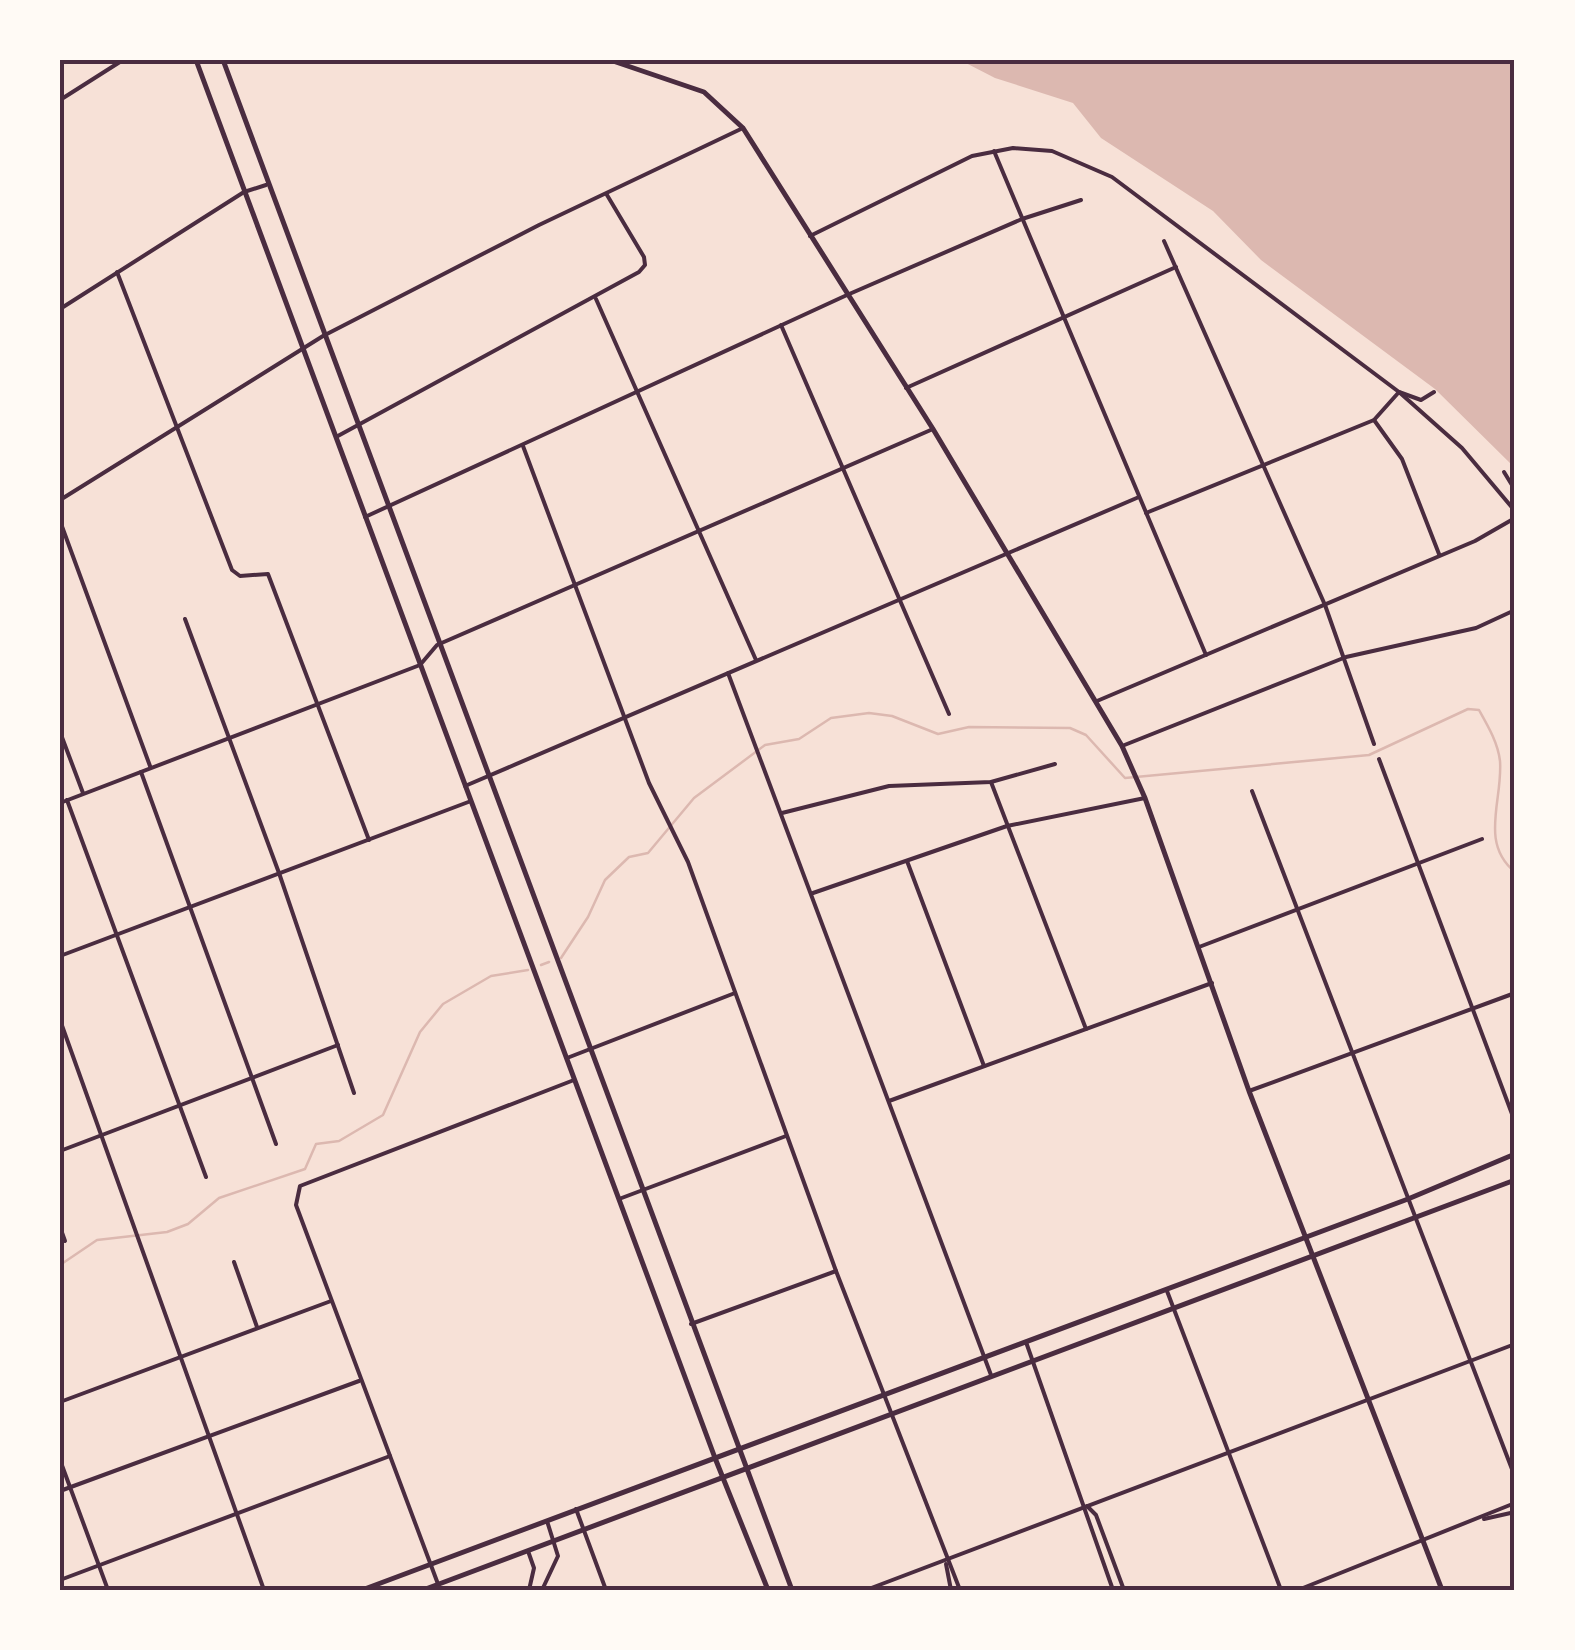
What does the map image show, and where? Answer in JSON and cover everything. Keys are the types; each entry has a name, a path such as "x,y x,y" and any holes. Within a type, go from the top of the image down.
{"street":[{"path":"60,100 123,60"},
{"path":"196,60 715,1458 768,1590"},
{"path":"222,60 792,1590"},
{"path":"610,60 704,92 743,128 933,429 1122,746 1140,784 1249,1091 1442,1590"},
{"path":"60,500 324,336 743,128"},
{"path":"810,236 951,165 994,150 1052,151 1093,166 1399,392 1462,448 1515,511"},
{"path":"994,150 1206,655"},
{"path":"60,309 244,192 266,185"},
{"path":"336,437 596,299 645,266 606,193"},
{"path":"365,517 640,394 847,295 1022,219 1082,200"},
{"path":"1164,241 1325,605 1374,744"},
{"path":"906,388 1176,268"},
{"path":"117,272 232,570 240,576 268,574 369,840"},
{"path":"596,299 756,661"},
{"path":"780,326 949,714"},
{"path":"1399,392 1421,400 1434,392"},
{"path":"1146,513 1374,420 1399,392"},
{"path":"1374,420 1402,458 1440,554"},
{"path":"60,803 420,665 437,644 933,429"},
{"path":"522,446 624,718 666,820 688,862 890,1416 960,1590"},
{"path":"1504,472 1515,490"},
{"path":"465,786 1139,496"},
{"path":"1097,701 1325,605 1515,518"},
{"path":"60,522 151,768"},
{"path":"1122,746 1346,657 1476,628 1515,610"},
{"path":"185,619 279,873 354,1093"},
{"path":"728,673 814,893 992,1378"},
{"path":"60,732 83,794"},
{"path":"1379,759 1515,1122"},
{"path":"782,813 888,786 991,782 1054,764"},
{"path":"141,772 276,1144"},
{"path":"991,782 1086,1029"},
{"path":"1252,791 1515,1477"},
{"path":"814,893 1007,826 1145,798"},
{"path":"67,800 206,1177"},
{"path":"60,956 471,801"},
{"path":"1198,946 1482,839"},
{"path":"907,860 984,1066"},
{"path":"889,1101 1212,983"},
{"path":"566,1058 735,993"},
{"path":"1249,1091 1515,993"},
{"path":"60,1020 264,1590"},
{"path":"60,1151 338,1045"},
{"path":"438,1584 359,1380 296,1195 300,1186 574,1080"},
{"path":"619,1199 786,1136"},
{"path":"362,1590 1408,1198 1515,1154"},
{"path":"423,1590 1515,1180"},
{"path":"60,1228 65,1240"},
{"path":"234,1262 257,1326"},
{"path":"691,1324 836,1271"},
{"path":"1166,1288 1281,1590"},
{"path":"60,1402 331,1301"},
{"path":"1026,1342 1087,1506 1087,1520 1113,1590"},
{"path":"866,1590 1515,1344"},
{"path":"60,1491 359,1380"},
{"path":"60,1580 390,1456"},
{"path":"60,1460 108,1590"},
{"path":"1298,1590 1475,1522 1515,1502"},
{"path":"1087,1506 1096,1515 1124,1590"},
{"path":"576,1510 606,1590"},
{"path":"1475,1522 1515,1512"},
{"path":"542,1590 555,1568 555,1541 546,1520"},
{"path":"528,1551 534,1568 529,1590"},
{"path":"945,1560 951,1590"}],"shaded area":[{"path":"960,60 1515,60 1515,468 1435,389 1261,260 1213,211 1101,138 1073,103 995,78"}],"waterway":[{"path":"561,958 588,917 605,880 629,857 648,853 694,798 765,745 799,739 831,718 869,713 892,716 938,734 969,727 1070,728 1086,735 1125,778 1369,755 1468,709 1479,710 1500,761 1495,820 1498,848 1515,872"},
{"path":"541,965 549,962"},
{"path":"60,1265 97,1240 167,1232 188,1224 219,1198 305,1169 316,1144 339,1141 383,1115 420,1032 443,1004 491,976 528,970"}]}
